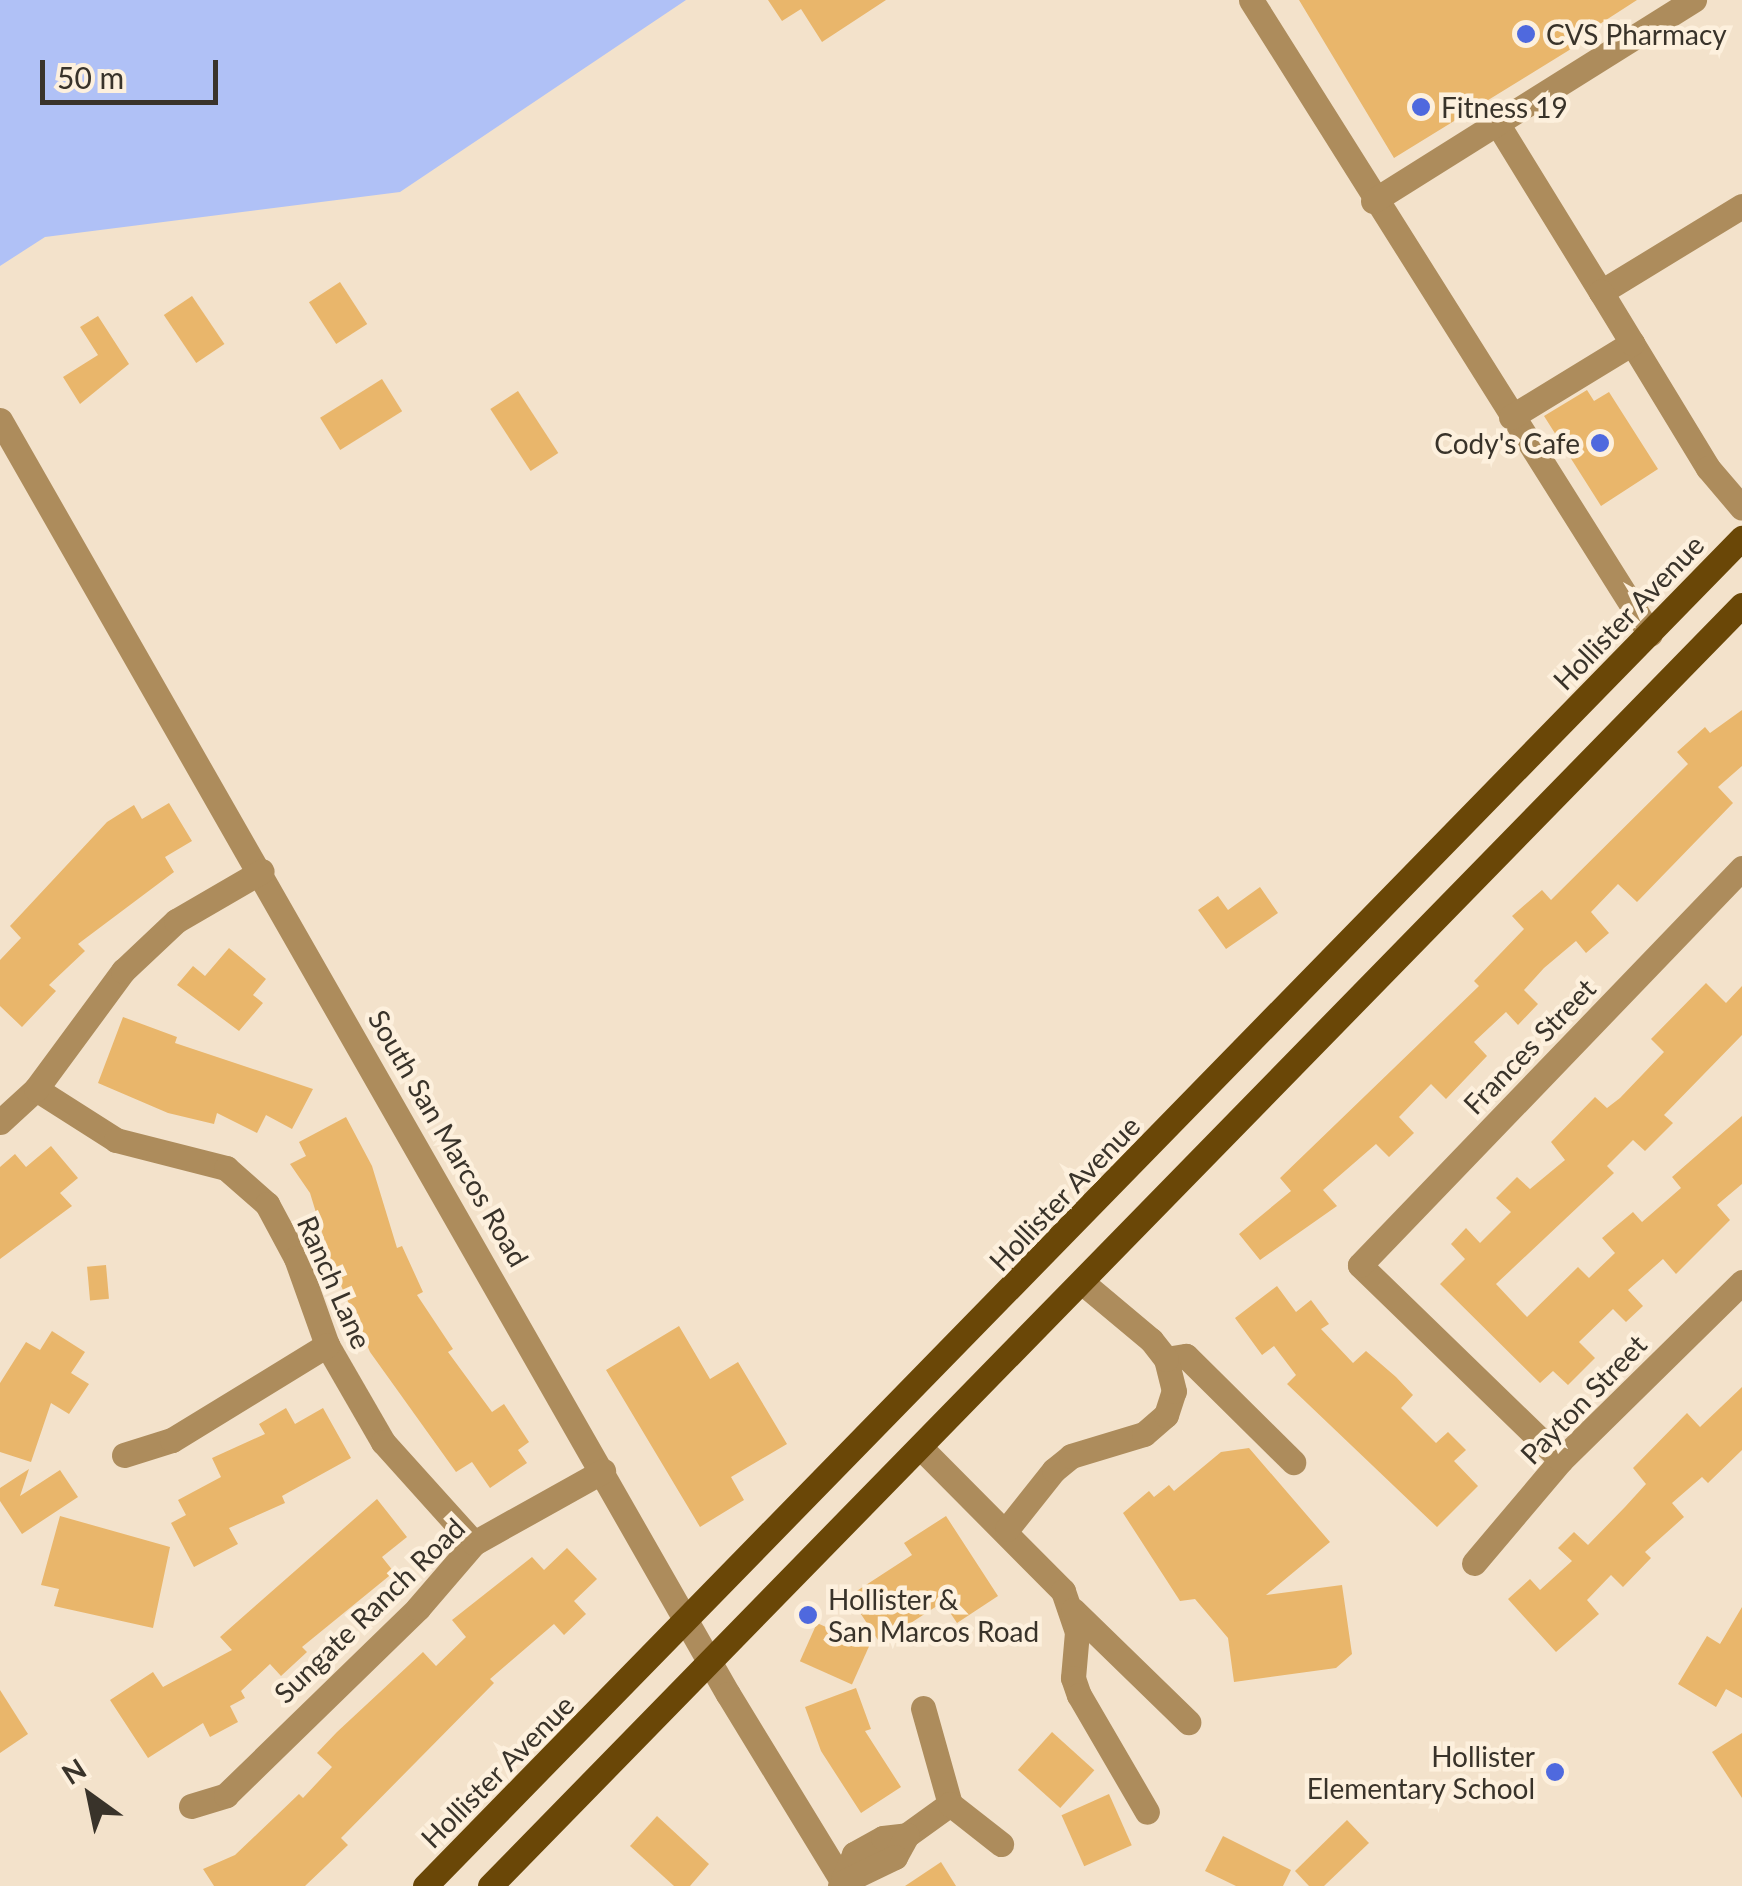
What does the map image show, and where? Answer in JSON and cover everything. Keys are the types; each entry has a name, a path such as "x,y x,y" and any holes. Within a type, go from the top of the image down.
{"main road":[{"name":"Hollister Avenue","path":"425,1886 688,1622 1742,538"},
{"path":"490,1886 1084,1284 1742,605"}],"street":[{"path":"1251,0 1373,201 1650,634"},
{"path":"1373,201 1694,0"},
{"path":"1496,123 1708,468 1742,508"},
{"path":"1601,292 1742,206"},
{"path":"1512,418 1632,343"},
{"name":"South San Marcos Road","path":"0,420 262,870 709,1661 843,1885"},
{"name":"Frances Street","path":"1561,1460 1360,1266 1742,868"},
{"path":"0,1122 36,1089 122,971 176,921 262,870"},
{"name":"Ranch Lane","path":"36,1089 116,1140 226,1168 268,1204 296,1258 326,1346 383,1442 474,1543"},
{"name":"Payton Street","path":"1474,1563 1561,1460 1742,1282"},
{"path":"1007,1529 1071,1456 1144,1434 1166,1415 1174,1391 1166,1359 1084,1284"},
{"path":"124,1455 172,1440 326,1346"},
{"path":"1166,1359 1186,1356 1293,1462"},
{"path":"922,1448 1007,1529 1073,1610 1188,1722"},
{"name":"Sungate Ranch Road","path":"191,1806 226,1795 418,1608 474,1543 603,1470"},
{"path":"1073,1610 1079,1695 1147,1812"},
{"path":"923,1708 950,1804 1001,1844"},
{"path":"843,1885 894,1857 907,1834 950,1804"}],"shaded area":[{"path":"0,0 686,0 400,192 45,237 0,266"}],"building":[{"path":"768,0 886,0 822,42 801,9 782,21"},
{"path":"1299,0 1637,0 1589,31 1592,36 1394,158"},
{"path":"340,282 367,324 336,344 309,302"},
{"path":"192,296 224,344 196,363 164,315"},
{"path":"98,316 129,364 80,404 63,377 98,355 80,327"},
{"path":"382,379 402,411 340,450 320,418"},
{"path":"1587,390 1594,401 1609,392 1658,469 1601,506 1544,416"},
{"path":"518,391 558,453 531,471 490,409"},
{"path":"1742,710 1742,766 1718,787 1733,803 1637,902 1618,884 1591,912 1609,933 1586,953 1576,941 1544,968 1524,990 1538,1004 1518,1025 1506,1012 1474,1042 1487,1056 1446,1099 1431,1084 1399,1117 1414,1133 1389,1157 1376,1144 1323,1190 1337,1206 1260,1260 1239,1234 1291,1191 1280,1178 1479,986 1474,981 1524,929 1512,916 1542,890 1551,900 1688,764 1677,752 1705,727 1710,733"},
{"path":"169,803 192,841 165,857 174,872 78,944 85,951 49,985 56,991 22,1027 0,1006 0,960 21,938 10,926 107,822 134,805 142,819"},
{"path":"1260,887 1278,913 1226,949 1198,910 1218,896 1228,910"},
{"path":"229,948 266,979 253,995 263,1003 239,1031 177,985 193,966 205,976"},
{"path":"1706,983 1726,1003 1742,986 1742,1035 1664,1115 1673,1123 1645,1151 1633,1140 1607,1166 1614,1173 1496,1284 1527,1317 1578,1267 1589,1278 1615,1253 1602,1238 1633,1212 1642,1222 1681,1188 1672,1177 1742,1116 1742,1184 1717,1205 1730,1220 1676,1274 1663,1259 1628,1290 1643,1306 1626,1322 1613,1309 1579,1342 1595,1358 1568,1385 1553,1371 1540,1383 1440,1284 1465,1259 1451,1244 1466,1228 1480,1243 1511,1212 1496,1198 1517,1177 1530,1189 1565,1160 1551,1142 1595,1097 1607,1108 1620,1098 1664,1052 1651,1039"},
{"path":"123,1017 177,1037 175,1043 313,1089 292,1129 266,1115 257,1133 217,1113 214,1124 168,1113 98,1083"},
{"path":"346,1117 372,1166 397,1248 402,1246 423,1292 417,1295 453,1349 448,1352 492,1412 504,1404 529,1442 518,1450 527,1463 490,1488 472,1462 456,1472 370,1352 332,1265 310,1193 290,1164 306,1156 299,1142"},
{"path":"51,1146 78,1178 60,1193 72,1206 0,1259 0,1167 15,1154 26,1167"},
{"path":"106,1265 109,1299 90,1301 87,1267"},
{"path":"1277,1286 1296,1312 1311,1300 1329,1324 1321,1329 1353,1363 1366,1351 1396,1377 1413,1395 1401,1408 1436,1443 1448,1432 1466,1450 1454,1461 1478,1486 1437,1527 1287,1384 1296,1375 1274,1346 1262,1355 1235,1318"},
{"path":"679,1326 710,1379 738,1362 787,1444 731,1477 744,1500 700,1527 606,1370"},
{"path":"52,1331 85,1352 71,1373 89,1384 69,1414 51,1403 31,1462 0,1452 0,1383 26,1342 40,1350"},
{"path":"1742,1387 1742,1450 1708,1483 1702,1477 1672,1503 1684,1517 1645,1552 1651,1558 1623,1587 1611,1575 1587,1600 1599,1614 1556,1652 1508,1599 1530,1579 1540,1590 1572,1561 1558,1548 1574,1532 1588,1545 1625,1507 1646,1484 1633,1468 1687,1413 1700,1427"},
{"path":"286,1408 295,1424 323,1408 351,1458 282,1496 285,1503 229,1528 238,1544 194,1567 171,1523 186,1515 178,1500 221,1477 212,1458 265,1434 259,1424"},
{"path":"1249,1448 1330,1542 1266,1595 1342,1585 1352,1654 1336,1668 1234,1682 1228,1638 1195,1599 1180,1601 1123,1513 1149,1491 1154,1497 1169,1485 1174,1491 1221,1452"},
{"path":"29,1469 20,1496 60,1470 78,1497 22,1534 0,1501 0,1488"},
{"path":"377,1499 407,1537 382,1557 394,1572 302,1647 307,1652 281,1676 270,1664 241,1691 245,1698 230,1706 238,1722 210,1737 203,1723 148,1758 110,1700 153,1672 163,1687 232,1650 220,1637"},
{"path":"60,1516 170,1547 153,1628 54,1606 59,1589 41,1585"},
{"path":"946,1516 998,1596 957,1623 943,1602 880,1643 849,1596 912,1555 904,1543"},
{"path":"567,1548 597,1579 574,1601 586,1614 564,1635 554,1624 490,1679 494,1683 341,1838 348,1845 305,1886 214,1886 203,1869 235,1855 299,1794 303,1798 332,1767 317,1753 337,1732 423,1652 436,1666 466,1637 452,1620 532,1557 544,1570"},
{"path":"1742,1607 1742,1698 1726,1689 1716,1707 1678,1684 1707,1636 1720,1644"},
{"path":"817,1623 869,1646 852,1685 800,1661"},
{"path":"856,1688 871,1729 865,1731 901,1787 861,1813 821,1751 805,1707"},
{"path":"0,1690 28,1734 0,1753"},
{"path":"1052,1732 1094,1770 1060,1808 1018,1770"},
{"path":"1742,1733 1742,1798 1712,1752"},
{"path":"1109,1794 1132,1845 1084,1866 1061,1815"},
{"path":"657,1816 709,1864 690,1886 674,1886 630,1846"},
{"path":"1347,1820 1369,1843 1324,1886 1309,1886 1295,1871"},
{"path":"1223,1836 1291,1870 1283,1886 1236,1886 1205,1871"},
{"path":"941,1862 956,1886 905,1886"}],"place":[{"name":"CVS Pharmacy","path":"1526,34"},
{"name":"Fitness 19","path":"1421,107"},
{"name":"Cody's Cafe","path":"1600,443"},
{"name":"Hollister & San Marcos Road","path":"808,1615"},
{"name":"Hollister Elementary School","path":"1555,1772"}]}
